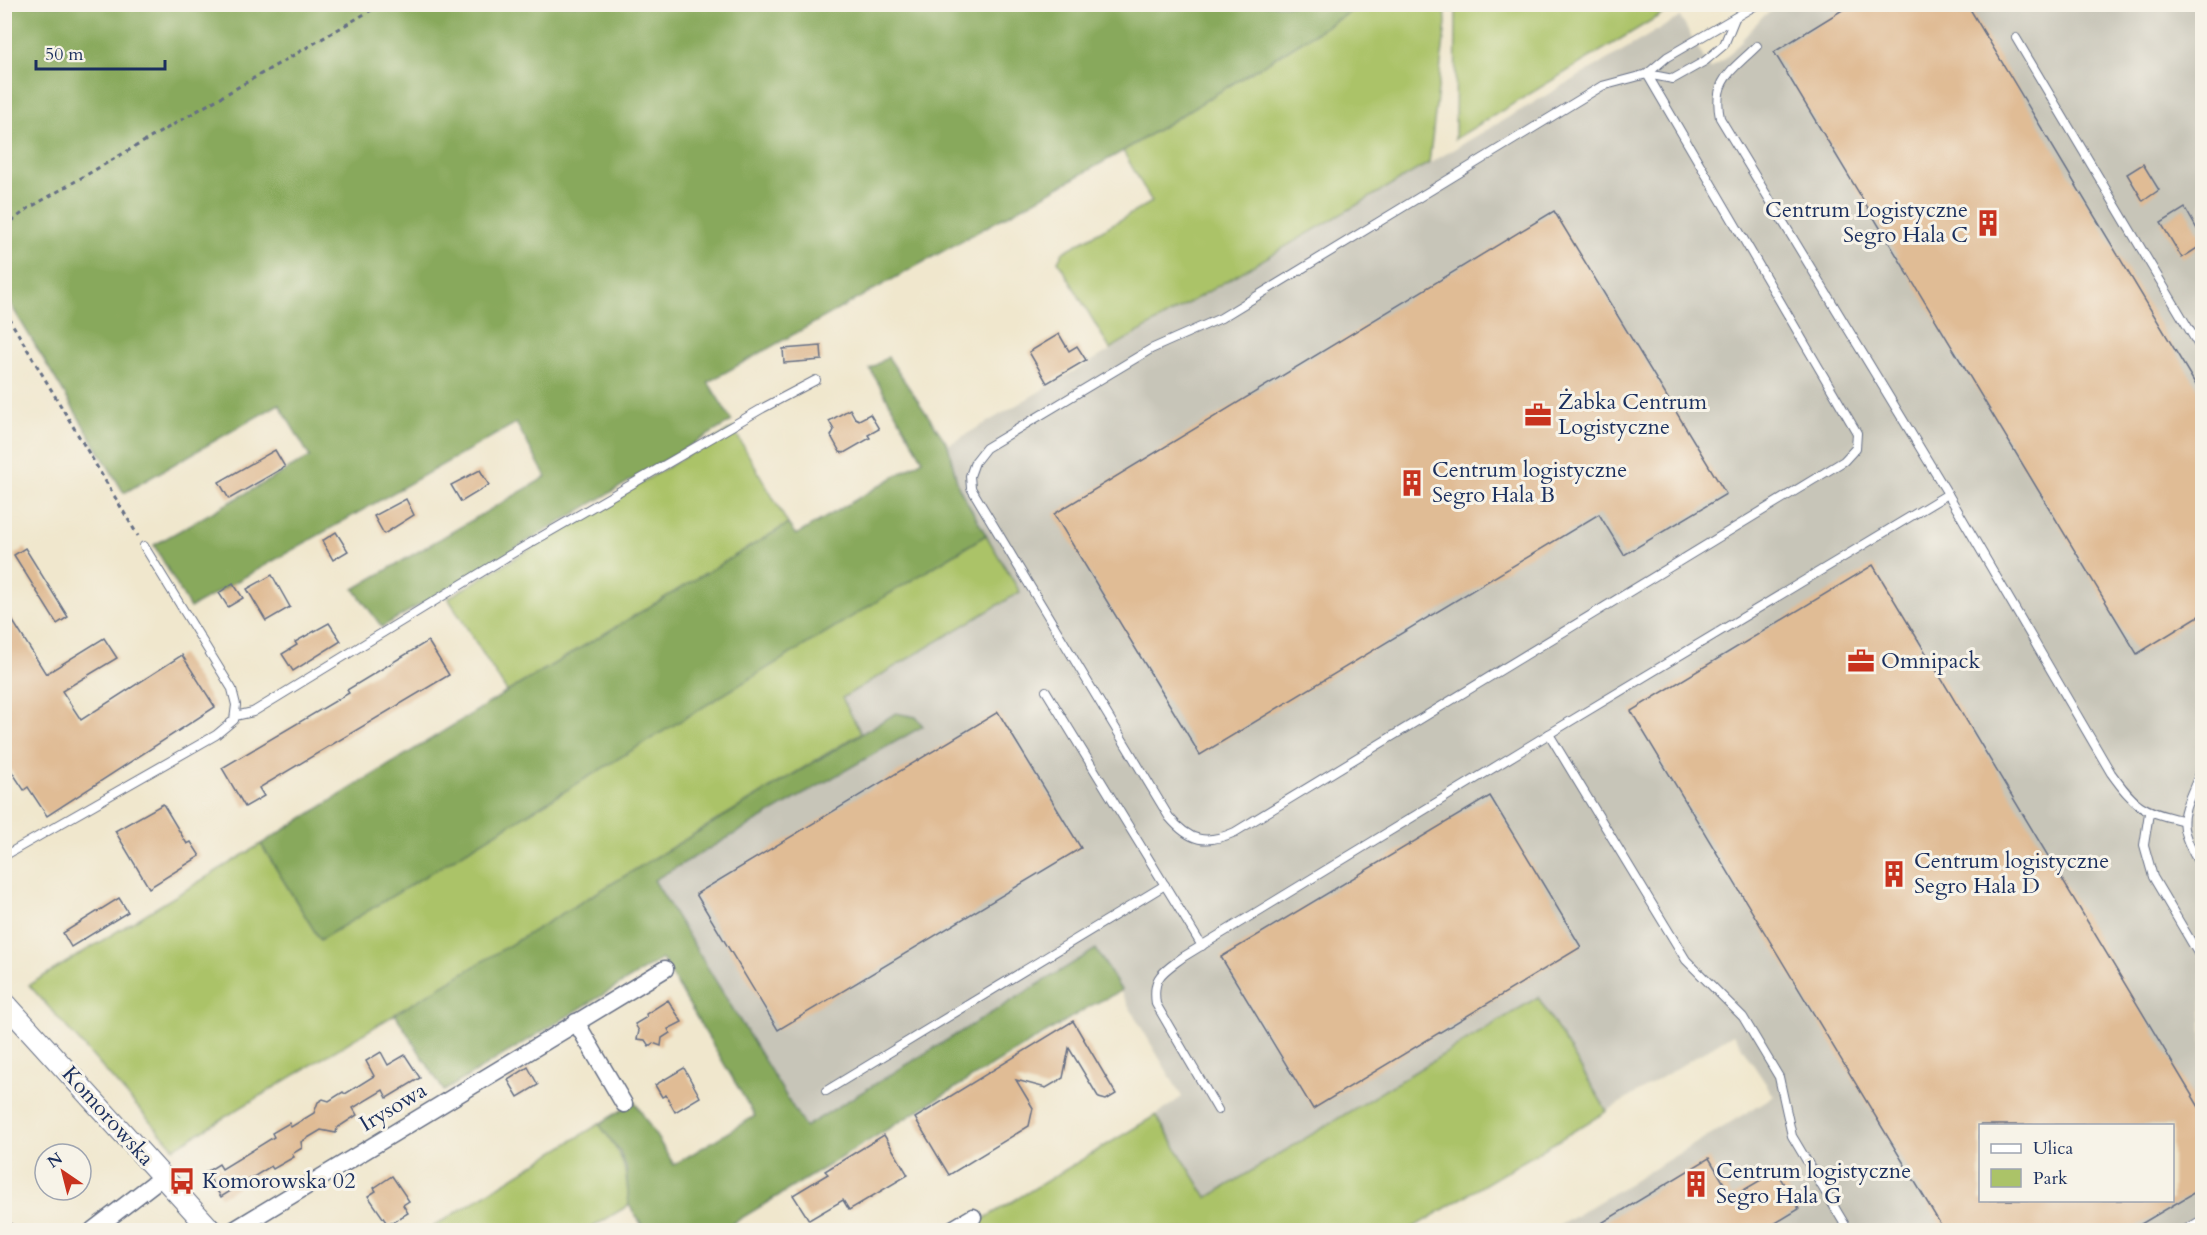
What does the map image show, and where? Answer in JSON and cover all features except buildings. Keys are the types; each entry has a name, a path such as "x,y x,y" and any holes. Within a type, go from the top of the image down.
{"street":[{"name":"Irysowa","path":"234,1230 665,969"},
{"name":"Komorowska","path":"5,1002 211,1230"},
{"path":"576,1022 624,1104"},
{"path":"93,1230 162,1177"},
{"path":"951,1230 973,1217"}],"lane":[{"path":"1647,74 1857,434 1856,448 1844,460 1235,832 1215,841 1188,836 1169,817 971,488 970,476 975,462 986,448 1151,349 1221,318 1602,86 1647,74 1667,57 1758,4"},
{"path":"1647,74 1673,79 1705,61 1724,45 1735,18"},
{"path":"2016,38 2202,351"},
{"path":"1757,46 1720,83 1717,93 1720,118 1948,494 2111,773 2129,798 2149,813 2181,820"},
{"path":"235,716 253,712 508,556 763,408 816,380"},
{"path":"1218,1110 1159,1012 1155,984 1159,975 1202,946 1549,734 1948,494"},
{"path":"4,856 216,735 229,726 235,716 237,705 232,689 144,546"},
{"path":"1046,691 1202,946"},
{"path":"1549,734 1686,960 1743,1017 1779,1077 1792,1136 1848,1230"},
{"path":"2202,768 2181,820 2185,837 2202,868"},
{"path":"2149,813 2144,845 2153,877 2202,960"},
{"path":"826,1091 1165,885"},
{"path":"2186,1230 2202,1220"},
{"path":"4,1222 11,1230"}],"path":[{"path":"4,227 29,208 382,4"},
{"path":"4,310 144,546"}],"shaded area":[{"path":"1783,5 2202,5 2202,1230 1552,1230 1774,1096 1733,1034 1607,1111 1538,997 1206,1198 1156,1115 1182,1097 1096,950 806,1128 691,942 615,882 861,733 841,698 1020,592 958,486 948,445 1680,17 1710,69 1725,59 1763,16"}],"green space":[{"path":"1456,4 1677,5 1455,139"},
{"path":"5,5 1361,5 1123,151 708,382 732,421 382,627 354,589 546,477 516,423 190,608 154,545 310,457 279,404 124,493 5,295"},
{"path":"1361,5 1445,5 1446,23 1429,163 1110,349 1058,261 1063,252 1152,202 1123,151"},
{"path":"888,357 948,445 958,486 986,535 320,940 261,844 507,692 788,524 796,535 923,460 870,369"},
{"path":"733,428 788,524 507,692 448,598"},
{"path":"986,535 1020,592 842,698 861,733 174,1148 29,985 261,844 320,940"},
{"path":"896,713 916,717 923,726 654,880 805,1127 1096,949 1121,990 1119,992 1090,1006 722,1230 645,1230 629,1205 626,1167 620,1152 599,1124 635,1102 674,1165 755,1116 662,959 444,1091 395,1014"},
{"path":"1538,997 1607,1111 1409,1230 965,1230 1156,1115 1207,1198"},
{"path":"599,1124 619,1153 627,1180 629,1205 588,1230 428,1230"}],"place":[{"name":"Centrum Logistyczne Segro Hala C","path":"1988,223"},
{"name":"Żabka Centrum Logistyczne","path":"1538,415"},
{"name":"Centrum logistyczne Segro Hala B","path":"1412,483"},
{"name":"Omnipack","path":"1861,661"},
{"name":"Centrum logistyczne Segro Hala D","path":"1894,874"},
{"name":"Komorowska 02","path":"182,1181"},
{"name":"Centrum logistyczne Segro Hala G","path":"1696,1184"}]}
